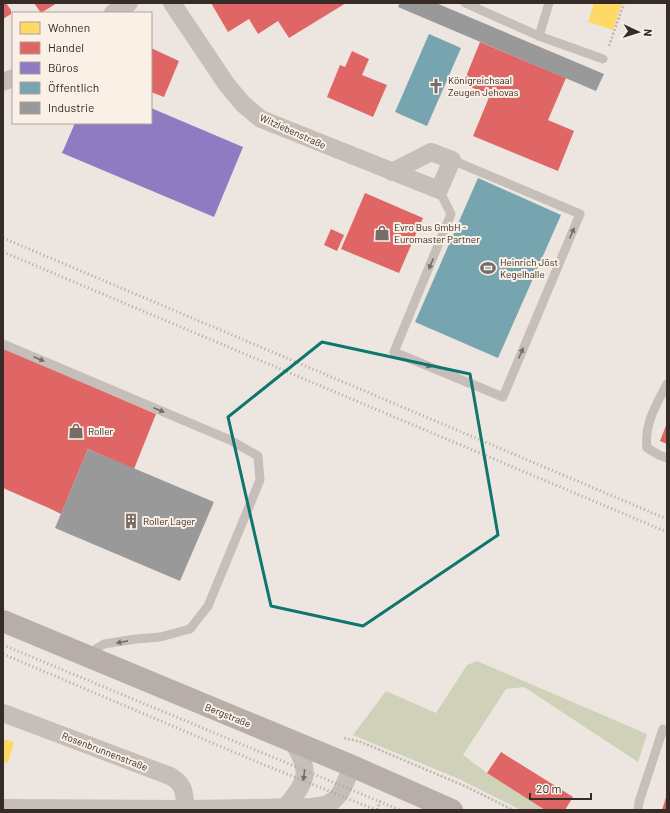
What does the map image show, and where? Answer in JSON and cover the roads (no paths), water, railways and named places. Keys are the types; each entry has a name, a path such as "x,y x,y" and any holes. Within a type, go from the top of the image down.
{"main road":[{"name":"Bergstraße","path":"3,621 291,740 452,810"}],"street":[{"name":"Witzlebenstraße","path":"172,3 227,85 243,104 261,119 439,190"},
{"path":"392,172 431,152 452,160 439,190"},
{"name":"Rosenbrunnenstraße","path":"3,713 178,780 183,789 186,809"},
{"path":"284,808 300,790 305,776 304,764 291,740"},
{"path":"3,808 186,809 284,808 311,807 326,804 337,806 339,795 352,766"}],"lane":[{"path":"464,3 539,36 603,59"},
{"path":"539,36 549,3"},
{"path":"439,190 452,214 394,352 503,397 580,214 452,160"},
{"path":"3,344 230,440 258,456 260,480 208,606 190,629 160,637 104,644 93,651 90,657"},
{"path":"667,384 652,412 646,437 647,448 667,458"},
{"path":"638,810 639,802 663,729"}],"railway":[{"path":"3,238 667,519"},
{"path":"3,252 667,532"},
{"path":"3,645 400,810"},
{"path":"3,654 262,764 376,810"}],"place":[{"name":"Königreichsaal Zeugen Jehovas","path":"436,86"},
{"name":"Evro Bus GmbH - Euromaster Partner","path":"382,233"},
{"name":"Heinrich Jöst Kegelhalle","path":"488,268"},
{"name":"Roller","path":"76,431"},
{"name":"Roller Lager","path":"131,521"}]}
